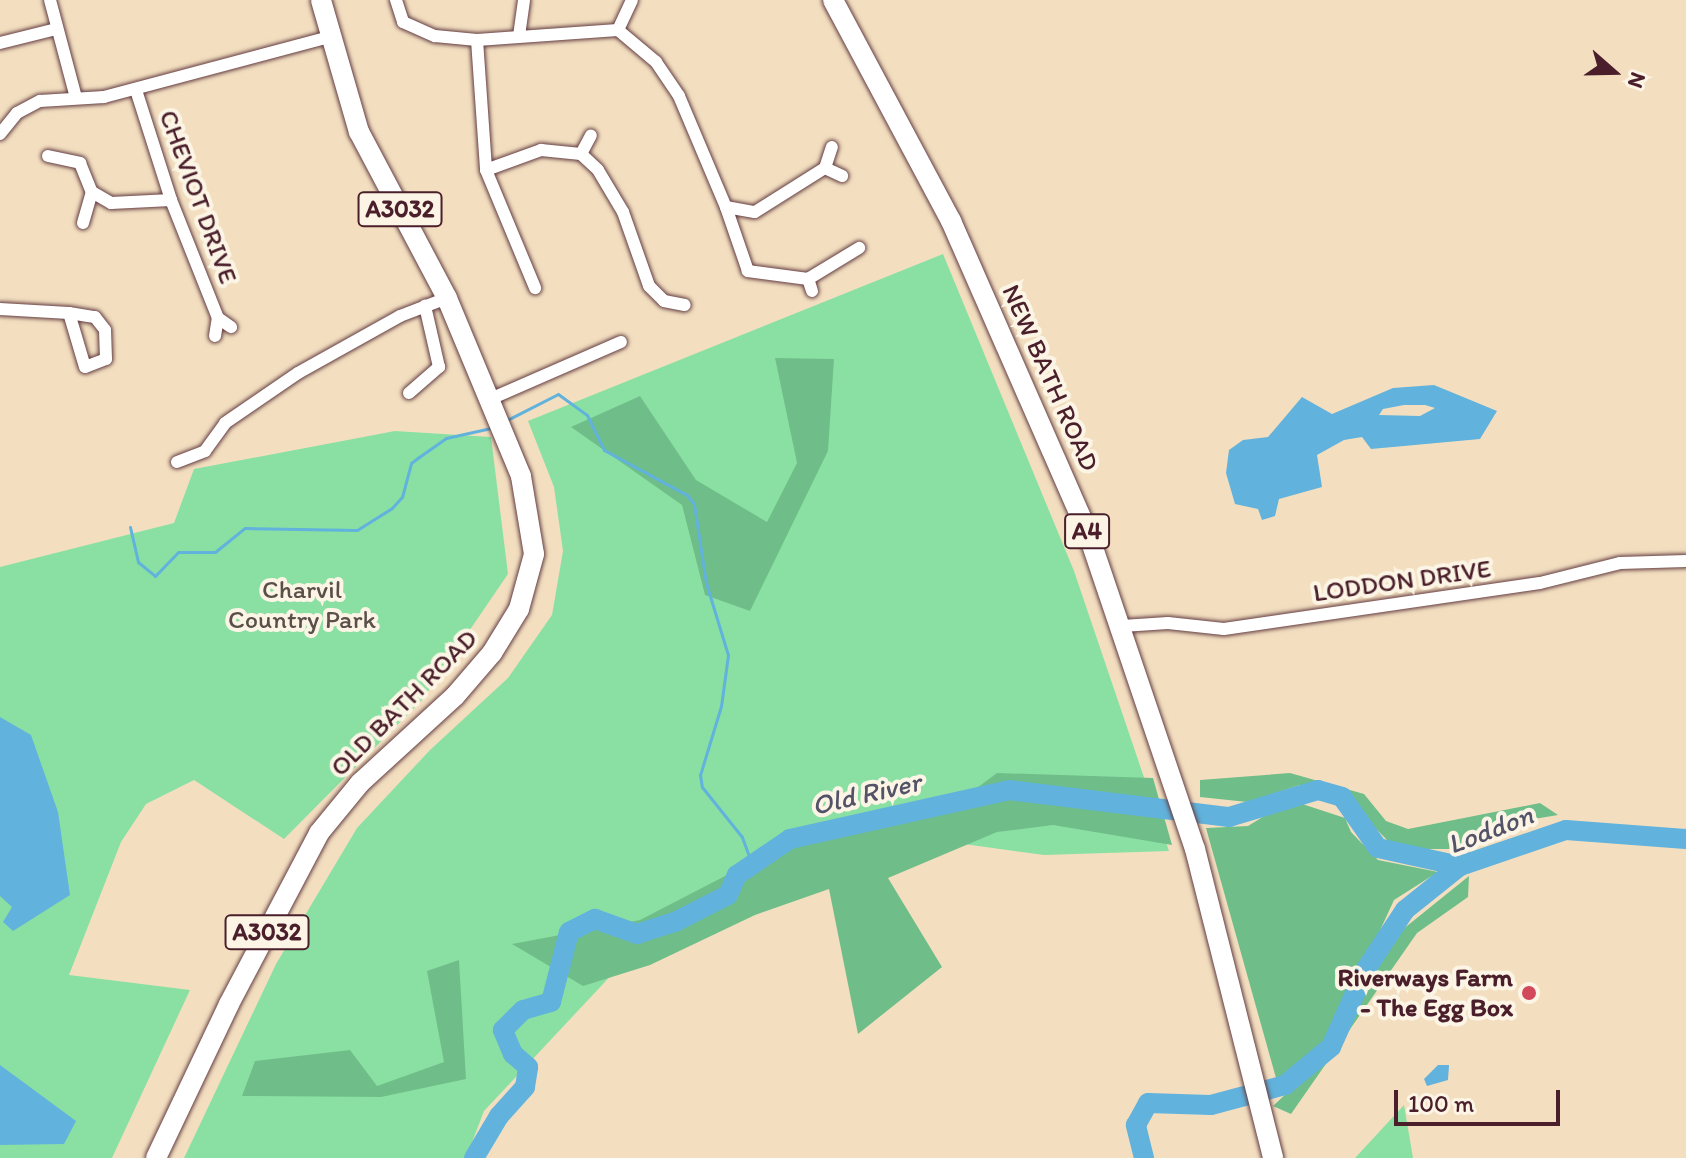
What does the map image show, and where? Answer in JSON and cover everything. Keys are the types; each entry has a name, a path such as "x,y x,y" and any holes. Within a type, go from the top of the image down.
{"main road":[{"name":"OLD BATH ROAD","path":"156,1158 229,1004 319,833 360,783 455,696 492,653 519,609 534,554 531,514 503,436 447,298 359,132 329,37 321,0"},
{"name":"NEW BATH ROAD","path":"833,0 993,311 1122,626 1195,849 1255,1072 1273,1158"}],"street":[{"path":"50,0 76,98"},
{"path":"396,0 403,22 435,36 477,40 519,36 565,38 618,30 656,62 679,96 702,161 726,207 748,271 810,285 859,248"},
{"path":"519,36 524,0"},
{"path":"618,30 632,0"},
{"path":"0,43 56,29"},
{"path":"0,134 17,113 40,101 136,90 329,37"},
{"path":"477,40 486,170 516,249 535,288"},
{"path":"679,96 693,88"},
{"name":"CHEVIOT DRIVE","path":"136,90 171,200 218,318 215,336"},
{"path":"581,154 591,135"},
{"path":"726,207 755,212 825,168 832,147"},
{"path":"486,170 541,150 581,154 598,170 628,249 649,286 664,301 685,305"},
{"path":"48,156 80,163 92,192 111,203 171,200"},
{"path":"825,168 842,176"},
{"path":"83,223 92,192"},
{"path":"503,257 516,249"},
{"path":"177,462 205,451 225,423 298,373 425,306 447,298"},
{"path":"409,393 439,367 425,306"},
{"path":"0,309 69,313 95,317 105,330 106,359 85,367 69,313"},
{"name":"CHEVIOT DRIVE","path":"218,318 231,327"},
{"path":"490,406 621,342"},
{"path":"595,357 603,371"},
{"name":"LODDON DRIVE","path":"1122,626 1168,623 1224,629 1540,583 1620,563 1686,561"}],"green space":[{"path":"943,254 1074,571 1169,851 1044,855 942,841 618,968 484,1111 466,1158 184,1158 276,964 357,828 430,750 508,678 552,615 563,551 554,487 528,421"},
{"path":"775,358 834,359 828,451 750,611 705,595 682,505 571,427 640,396 696,480 767,522 797,463"},
{"name":"Charvil Country Park","path":"395,431 491,437 508,574 422,700 284,839 194,780 146,804 121,842 69,975 190,990 112,1158 0,1158 0,567 174,523 194,469"},
{"path":"997,773 1153,778 1172,845 1053,825 997,832 888,878 942,967 858,1034 829,889 755,915 650,965 583,986 512,944 640,920 727,875 802,827 950,808"},
{"path":"1290,773 1364,794 1386,821 1408,829 1540,803 1558,815 1528,820 1467,849 1410,849 1388,841 1343,795 1319,786 1300,785 1247,802 1200,797 1200,780"},
{"path":"1290,800 1345,818 1351,832 1378,860 1438,872 1394,900 1328,1044 1283,1081 1276,1078 1206,828 1248,826"},
{"path":"1469,876 1468,897 1417,933 1291,1114 1273,1106 1339,1044 1365,980 1402,930"},
{"path":"459,960 466,1079 381,1097 242,1096 255,1061 350,1050 377,1086 444,1062 427,971"},
{"path":"1404,1105 1413,1158 1355,1158"}],"water":[{"path":"1434,385 1497,411 1480,439 1371,449 1362,437 1344,440 1317,455 1322,487 1279,499 1275,516 1262,520 1258,509 1235,504 1226,473 1229,450 1243,440 1268,437 1302,397 1332,414 1393,388","holes":["1425,405 1435,408 1420,416 1379,415 1383,409"]},
{"path":"0,717 31,735 58,812 70,895 13,931 3,922 12,907 0,896"},
{"path":"0,1065 76,1121 64,1144 0,1145"},
{"path":"1438,1065 1449,1065 1448,1080 1427,1086 1424,1079"}],"waterway":[{"path":"505,421 558,394 587,415 604,450 687,495 694,504 706,583 728,655 721,706 700,775 702,787 742,837 752,865"},
{"path":"130,527 138,562 155,576 178,552 215,552 245,528 357,530 392,508 402,497 411,463 446,438 491,428"},
{"name":"Old River","path":"474,1158 499,1116 525,1087 528,1067 513,1054 503,1030 523,1010 551,1002 569,932 595,919 637,934 675,922 728,895 737,875 790,839 1009,790 1229,817 1318,790 1342,797 1378,848 1460,866"},
{"name":"Loddon","path":"1144,1158 1136,1125 1148,1103 1211,1105 1285,1085 1331,1047 1366,969 1405,910 1460,866 1566,830 1686,839"}],"place":[{"name":"Riverways Farm - The Egg Box","path":"1529,993"}]}
